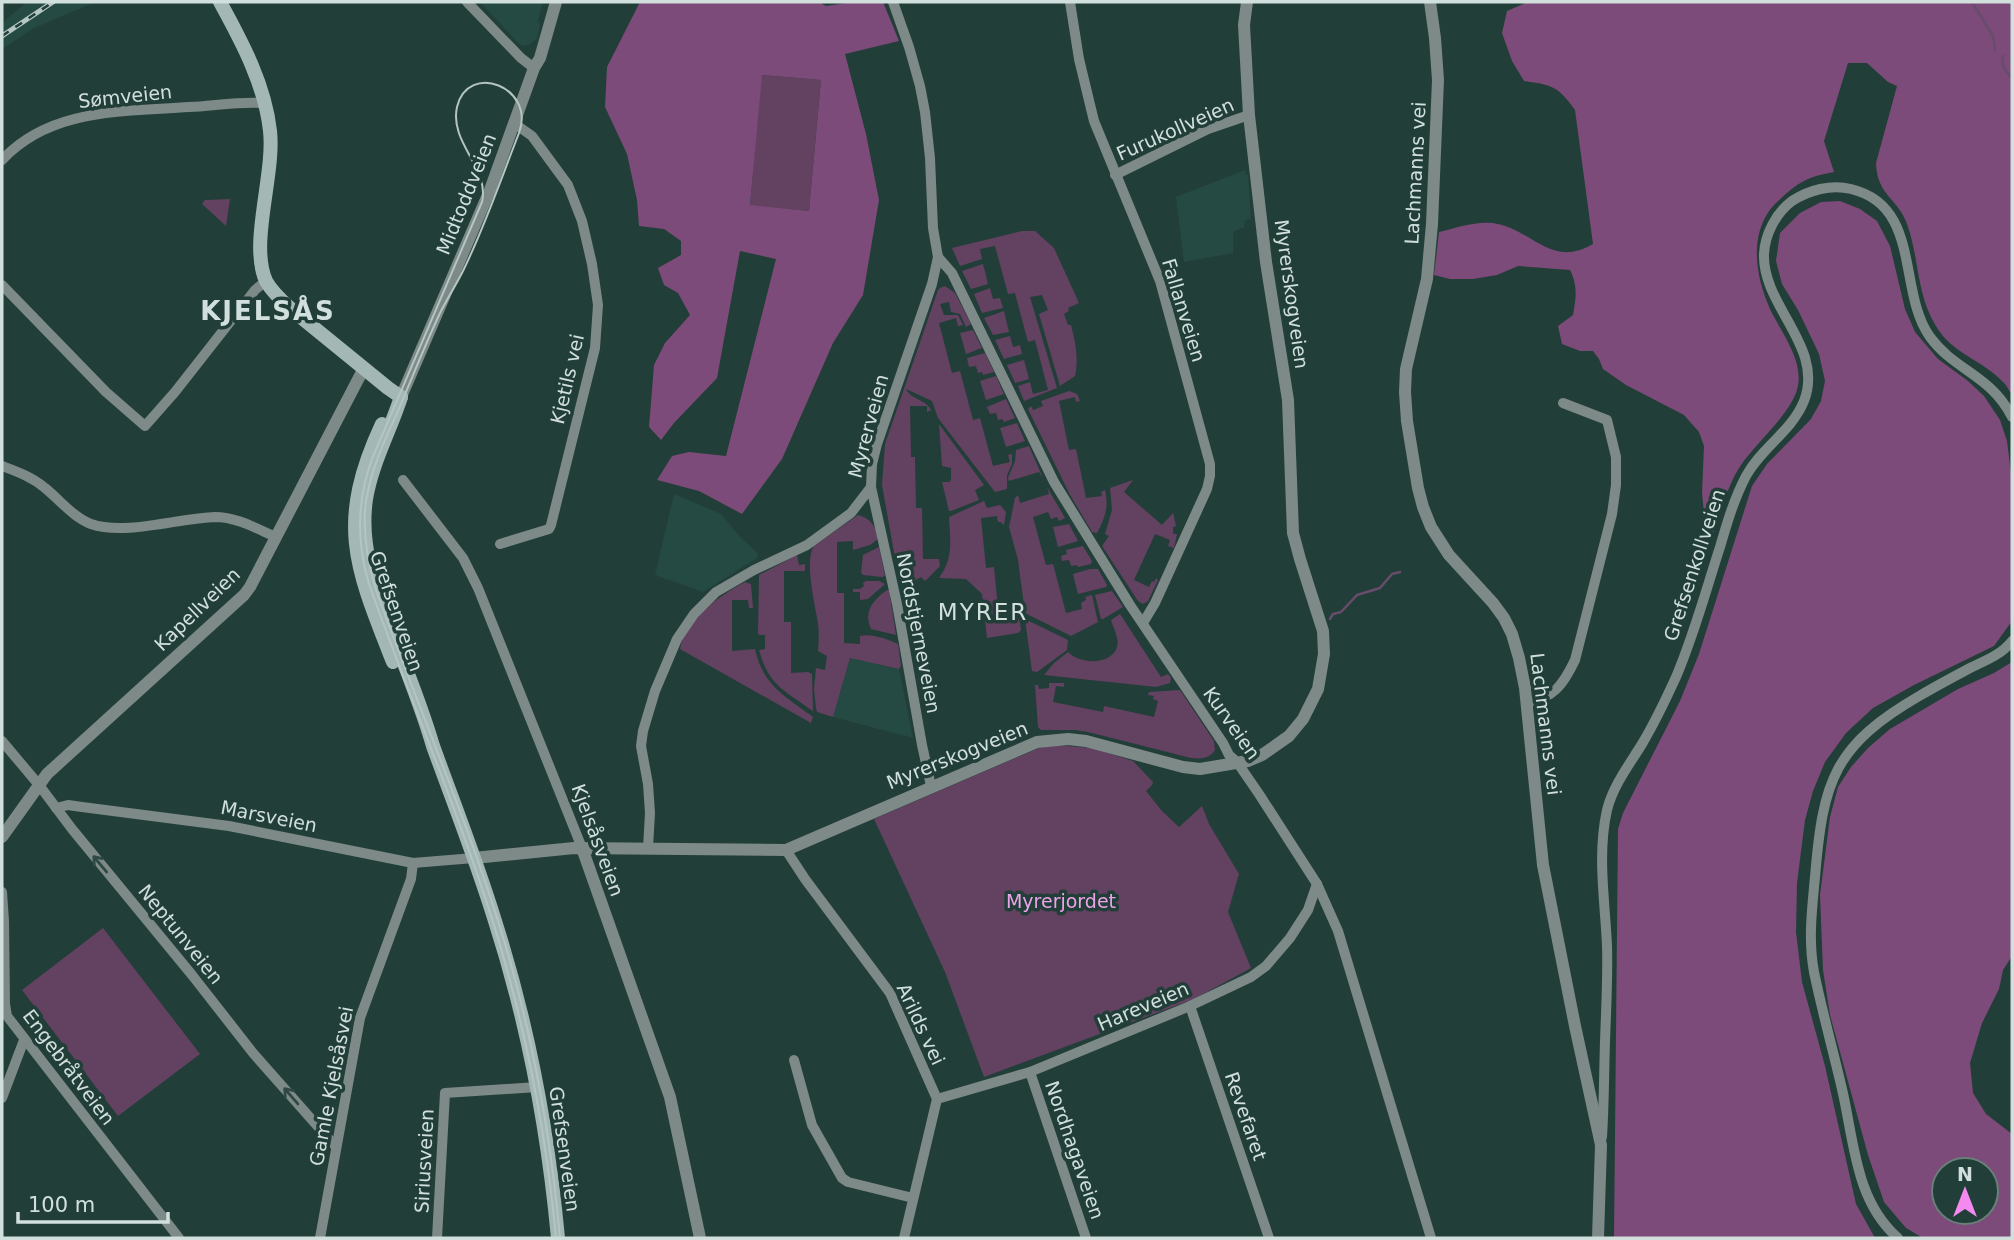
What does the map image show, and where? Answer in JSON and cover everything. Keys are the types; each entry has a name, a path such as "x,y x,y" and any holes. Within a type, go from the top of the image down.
{"main road":[{"path":"220,2 243,46 264,103 270,134 260,250 266,281 291,309 401,397"},
{"name":"Grefsenveien","path":"401,397 386,416 371,447 362,475 355,510 355,545 376,619 417,723 433,746 474,858 507,961 537,1087 558,1238"}],"street":[{"path":"467,2 534,68"},
{"name":"Midtoddveien","path":"401,397 515,124 540,58 556,2"},
{"name":"Myrerveien","path":"648,848 650,813 641,746 643,731 670,652 706,600 730,583 807,545 851,513 871,487 872,464 877,444 932,284 938,257 925,112 909,47 893,2"},
{"name":"Fallanveien","path":"1070,2 1079,59 1094,121 1160,281 1210,464 1207,489 1155,603 1143,623"},
{"name":"Myrerskogveien","path":"474,858 582,848 786,850 1028,745 1051,740 1086,741 1183,767 1200,769 1248,761 1262,755 1289,736 1303,719 1318,689 1324,644 1320,620 1293,533 1288,400 1266,262 1250,115 1244,26 1247,2"},
{"name":"Lachmanns vei","path":"1430,2 1436,38 1438,80 1431,254 1406,369 1406,421 1426,518 1449,555 1493,603 1516,645 1526,703 1544,865 1598,1108 1601,1145 1598,1238"},
{"name":"Sømveien","path":"2,160 35,132 75,118 174,108 264,103"},
{"name":"Furukollveien","path":"1115,175 1208,129 1250,115"},
{"name":"Kjetils vei","path":"499,544 549,529 551,525 595,348 598,305 582,221 568,185 532,136 515,124"},
{"name":"Grefsenkollveien","path":"1598,1108 1607,948 1601,849 1608,805 1676,677 1744,481 1760,457 1795,417 1808,389 1804,355 1769,285 1764,267 1766,238 1780,212 1794,200 1812,191 1828,188 1864,193 1879,203 1898,227 1916,307 1927,332 1946,354 1991,387 2003,400 2012,417"},
{"name":"Kurveien","path":"938,257 952,273 1054,482 1229,755 1237,762 1317,884 1338,931 1432,1238"},
{"path":"2,285 106,391 145,426 255,290 266,281"},
{"name":"Kapellveien","path":"2,837 56,765 244,595 256,577 364,368"},
{"path":"1526,703 1546,698 1556,690 1565,681 1575,660 1612,514 1616,485 1616,457 1607,420 1563,403"},
{"path":"2,466 32,478 79,517 92,524 125,528 215,517 238,521 276,537"},
{"name":"Kjelsåsveien","path":"403,480 464,558 582,848 670,1097 700,1238"},
{"name":"Nordstjerneveien","path":"871,487 897,604 931,786"},
{"path":"1898,1238 1879,1219 1858,1171 1811,957 1819,826 1831,781 1843,758 1860,738 1889,713 1999,653 2012,641"},
{"name":"Neptunveien","path":"2,741 253,1053 336,1147"},
{"name":"Marsveien","path":"56,808 82,807 204,821 413,863 474,858"},
{"name":"Arilds vei","path":"786,850 890,993 937,1099"},
{"name":"Gamle Kjelsåsvei","path":"320,1238 360,1018 411,879 413,863"},
{"name":"Hareveien","path":"937,1099 1030,1072 1243,982 1266,966 1290,938 1308,910 1317,884"},
{"name":"Engebråtveien","path":"2,892 7,1016 179,1238"},
{"name":"Revefaret","path":"1189,1006 1269,1238"},
{"path":"2,1098 24,1040"},
{"path":"794,1060 812,1125 842,1178 848,1182 913,1198"},
{"name":"Nordhagaveien","path":"1030,1072 1086,1238"},
{"name":"Siriusveien","path":"438,1238 444,1093 537,1087"},
{"path":"904,1238 937,1099"}],"shaded area":[{"path":"27,2 95,2 34,28 2,49 2,23"},
{"path":"480,2 543,2 537,38 529,45 519,44"},
{"path":"640,2 819,2 826,6 883,2 899,41 845,54 866,134 879,200 863,295 833,343 782,459 742,514 699,491 657,480 672,456 689,452 726,456 776,259 740,251 717,378 661,440 649,427 654,365 665,343 690,315 678,293 664,285 658,268 681,255 681,241 664,229 639,226 637,200 627,154 605,107 607,67","holes":["762,75 821,80 809,211 750,205"]},
{"path":"1528,2 2012,2 2012,395 2006,385 1989,370 1950,343 1934,322 1923,295 1907,224 1884,190 1877,174 1876,163 1897,86 1888,82 1867,63 1848,63 1824,141 1834,172 1808,179 1782,197 1765,218 1757,247 1757,263 1764,294 1796,360 1799,382 1796,393 1785,412 1736,472 1713,534 1706,533 1702,493 1704,446 1699,432 1684,415 1626,385 1603,369 1593,351 1580,351 1562,344 1558,326 1573,315 1575,303 1575,287 1570,270 1518,266 1497,275 1473,279 1450,279 1434,275 1439,232 1466,225 1493,223 1519,232 1553,250 1565,252 1578,251 1593,244 1575,110 1554,88 1524,81 1512,61 1502,33 1507,11"},
{"path":"1245,170 1248,175 1251,219 1245,220 1244,227 1233,232 1233,253 1184,262 1176,197"},
{"path":"1840,201 1860,209 1877,221 1890,246 1905,309 1915,332 1938,359 1984,396 2000,420 2007,441 2012,481 2012,621 1994,646 1873,708 1846,733 1825,762 1805,820 1797,883 1796,932 1802,982 1825,1066 1856,1204 1875,1238 1614,1238 1618,829 1623,813 1680,701 1699,654 1752,486 1767,464 1811,419 1821,401 1825,381 1819,354 1782,284 1776,261 1780,233 1800,213 1821,202"},
{"path":"674,494 721,514 758,553 757,558 703,592 655,575"},
{"path":"850,658 899,669 913,738 833,717"},
{"path":"2012,662 2012,956 2003,970 1999,989 1982,1023 1970,1063 1973,1093 1986,1114 2012,1134 2012,1238 1923,1238 1906,1228 1884,1202 1868,1155 1830,1015 1823,970 1820,895 1830,817 1838,787 1868,748 1890,729 1958,689"}],"green space":[{"path":"761,75 821,80 809,211 750,206"},
{"path":"230,199 226,226 202,204 205,200"},
{"path":"1022,231 1035,231 1054,248 1079,303 1068,308 1069,311 1064,314 1068,325 1071,325 1075,344 1075,376 1060,386 1039,314 1048,310 1042,295 1030,297 1057,388 1024,401 1018,386 1030,382 1033,394 1048,390 1035,340 1028,342 1015,293 1008,294 995,246 980,249 982,259 960,266 952,248"},
{"path":"983,264 988,284 971,289 962,271"},
{"path":"945,286 955,293 971,324 966,327 960,314 951,312 949,302 940,304 944,315 958,315 963,325 958,326 956,318 939,323 952,373 960,371 973,420 980,418 993,466 1010,462 1008,455 1012,454 1012,464 1007,475 1007,489 995,492 938,418 932,401 906,389 929,406 931,410 927,412 927,406 910,406 911,457 915,457 916,508 922,508 923,559 939,559 940,566 925,581 921,577 911,583 910,567 897,569 882,485 885,444 938,290"},
{"path":"990,288 993,299 1000,298 1003,308 982,313 974,294"},
{"path":"1004,311 1009,332 993,335 984,318"},
{"path":"973,330 982,348 966,354 960,333"},
{"path":"1010,336 1013,347 1020,345 1022,354 1004,359 995,340"},
{"path":"985,353 994,372 983,375 982,372 978,373 976,366 969,367 967,358"},
{"path":"1024,360 1029,379 1015,383 1007,365"},
{"path":"996,376 1004,394 986,400 980,381"},
{"path":"1069,391 1077,394 1080,401 1076,402 1075,397 1059,401 1069,450 1076,449 1086,498 1102,496 1101,492 1105,490 1106,512 1097,533 1092,532 1069,493 1028,409 1031,406 1033,410 1043,406 1041,401"},
{"path":"1006,399 1015,418 1004,422 1002,419 998,420 996,413 990,414 987,407"},
{"path":"1017,423 1025,441 1006,447 1000,428"},
{"path":"939,424 984,485 975,490 979,500 951,511 942,482 951,480 951,468 942,466"},
{"path":"1029,446 1043,478 1039,472 1009,481 1016,450"},
{"path":"1133,480 1124,492 1162,525 1173,513 1176,526 1173,527 1173,534 1177,534 1174,548 1168,546 1170,540 1155,534 1134,580 1149,587 1152,581 1156,578 1158,580 1148,601 1143,604 1138,601 1102,546 1109,536 1105,534 1112,510 1110,488"},
{"path":"1047,487 1065,518 1059,521 1057,517 1051,519 1048,512 1033,517 1046,565 1053,564 1066,613 1082,609 1081,603 1086,600 1085,597 1092,595 1098,622 1071,636 1025,613 1018,560 1009,527 1015,498 1018,495 1020,503 1049,494"},
{"path":"984,501 987,508 1000,505 1006,512 1004,525 998,522 997,516 981,518 986,568 994,567 999,618 1019,616 1021,630 1018,633 987,638 982,594 966,579 939,578 949,556 949,517"},
{"path":"858,515 872,524 878,539 870,545 853,550 853,541 837,542 837,593 844,593 844,643 860,644 860,636 864,635 889,640 898,644 901,666 899,669 850,658 833,717 817,712 816,708 816,668 825,670 827,656 818,651 818,626 810,561 814,546"},
{"path":"1069,524 1078,541 1058,547 1053,527"},
{"path":"1083,546 1092,561 1091,564 1078,567 1071,566 1069,560 1062,561 1061,556 1067,554 1066,550"},
{"path":"879,547 885,576 863,575 863,555"},
{"path":"797,555 799,565 805,564 805,571 784,571 784,622 791,622 791,673 812,674 813,711 773,680 759,650 765,649 765,635 758,633 759,575"},
{"path":"1098,569 1107,585 1078,594 1073,574"},
{"path":"866,581 885,584 868,599 860,600 860,592 853,592 853,589 860,589"},
{"path":"745,582 751,584 753,608 749,608 748,600 732,600 732,651 755,649 770,682 813,717 811,723 680,649 683,638 696,618 715,601"},
{"path":"887,590 896,635 871,629 869,623 871,607"},
{"path":"1112,591 1123,607 1101,619 1095,595"},
{"path":"1120,614 1161,677 1168,674 1170,683 1156,687 1044,675 1068,652 1087,661 1102,660 1114,653 1118,644 1111,620"},
{"path":"1025,619 1068,640 1067,650 1037,672 1032,671"},
{"path":"1049,683 1064,683 1064,687 1056,686 1053,702 1103,712 1104,706 1154,717 1158,701 1153,699 1154,696 1148,695 1149,692 1180,690 1214,741 1215,750 1204,758 1191,758 1088,732 1041,730 1038,727 1035,685 1038,685 1039,689 1049,688"},
{"name":"Myrerjordet","path":"1055,745 1093,748 1133,761 1153,782 1146,791 1179,827 1202,806 1209,824 1239,874 1228,912 1251,968 1194,999 984,1077 945,972 874,819 1039,748"},
{"path":"103,928 200,1054 118,1116 22,990"}],"waterway":[{"path":"1972,2 1993,36 1995,50"},
{"path":"2003,56 2004,68 2012,78"},
{"path":"1330,619 1357,595 1380,588 1392,574 1400,572"}],"tram line":[{"path":"556,1238 533,1078 515,1000 493,922 464,837 369,584 360,536 363,490 372,459 482,202 480,178 456,120 457,107 464,93 474,85 486,83 510,92 518,103 522,117 519,133 478,237 434,325 379,454 366,501 365,534 376,590 475,852 504,940 524,1013 540,1088 552,1162 560,1238"}],"railway":[{"path":"2,36 53,2"}],"district":[{"name":"KJELSÅS","path":"268,311"},
{"name":"MYRER","path":"983,612"}]}
